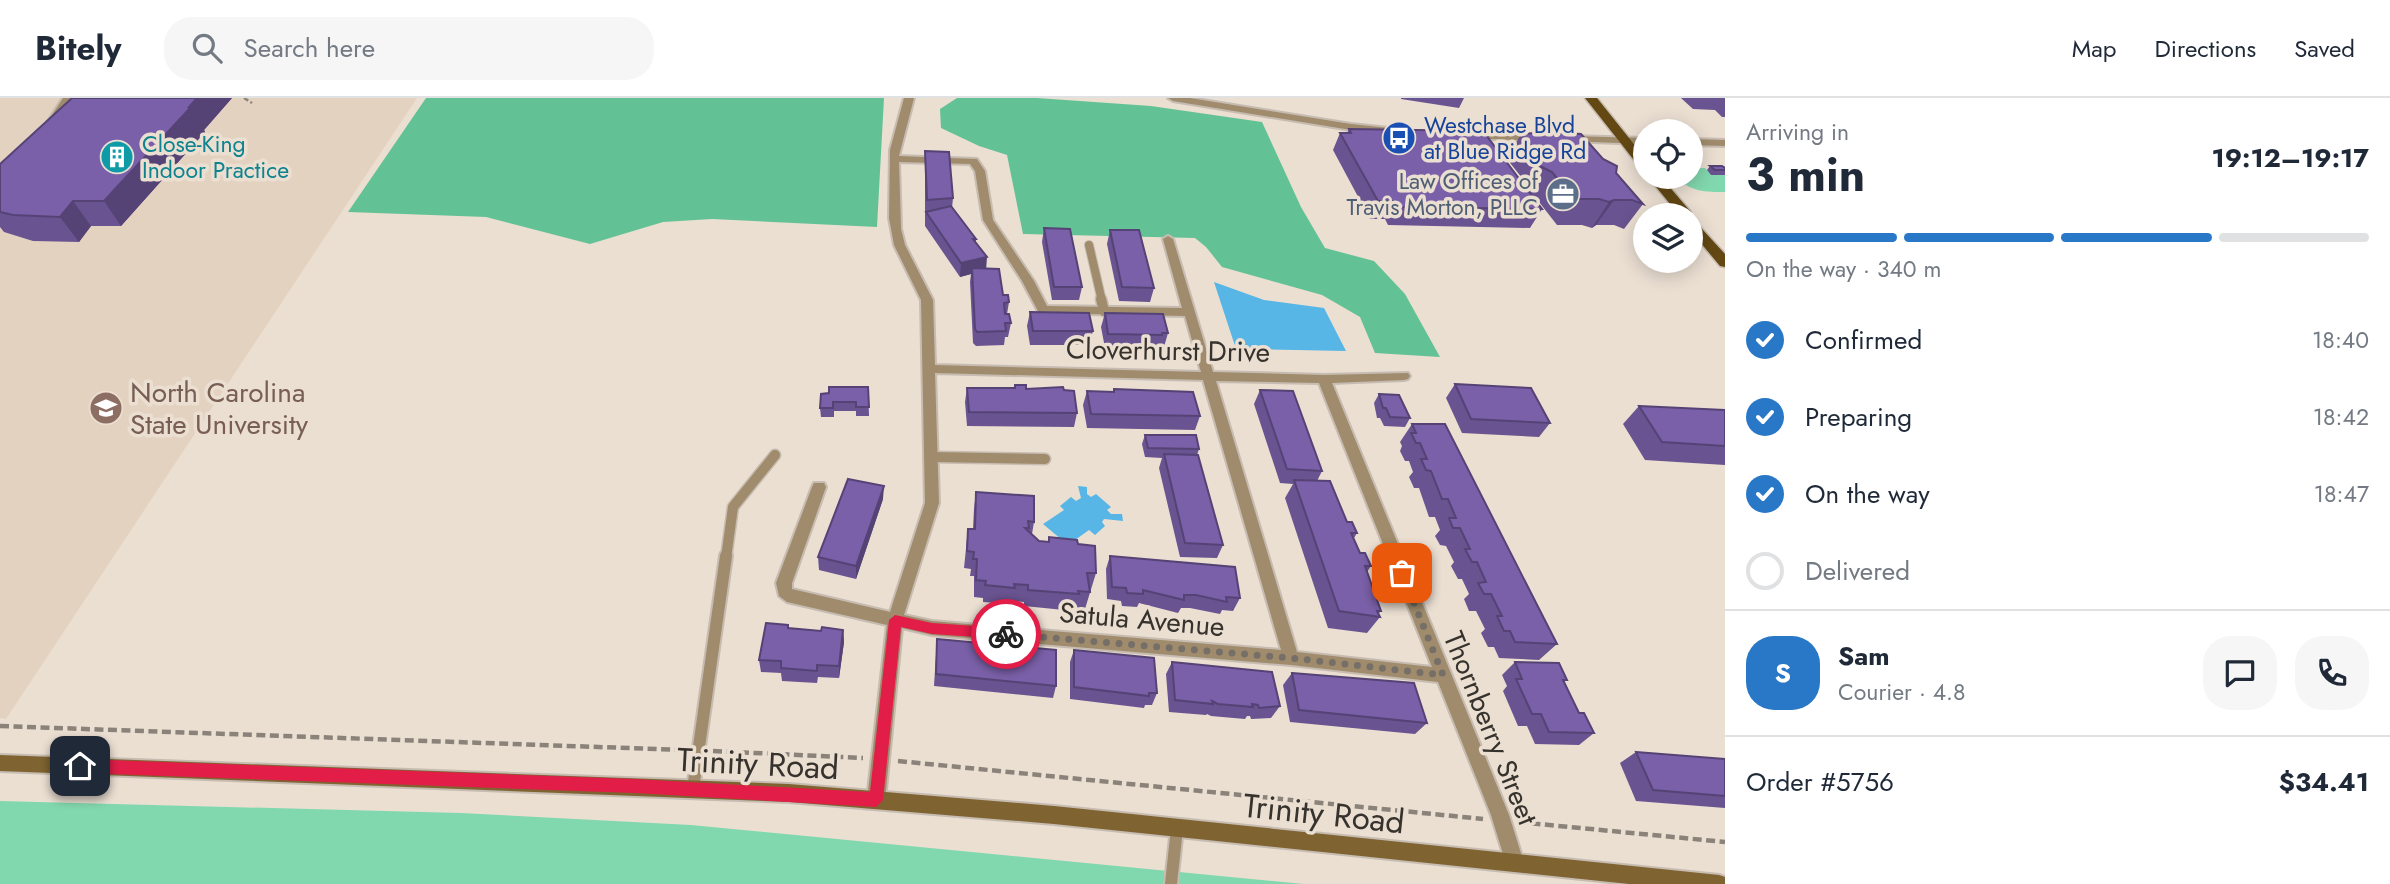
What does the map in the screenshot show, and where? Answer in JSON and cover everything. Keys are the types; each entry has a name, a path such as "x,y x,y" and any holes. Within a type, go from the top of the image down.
{"main road":[{"path":"1591,98 1633,152"},
{"path":"1664,189 1676,203"},
{"path":"1703,237 1725,263"},
{"name":"Trinity Road","path":"0,763 693,789 876,800 1719,884"}],"street":[{"path":"45,133 68,98"},
{"path":"876,800 895,620 928,519 933,485 928,300 897,236 895,159 909,98"},
{"path":"1173,98 1351,127 1415,133"},
{"path":"1456,135 1550,138"},
{"path":"1561,139 1633,141"},
{"path":"1703,142 1725,143"},
{"path":"895,159 973,161 980,171 988,220 1028,281 1043,310 1189,312"},
{"path":"1168,239 1291,658"},
{"name":"Cloverhurst Drive","path":"930,369 1324,379 1404,376"},
{"name":"Thornberry Street","path":"1324,379 1500,815 1515,863"},
{"name":"Satula Avenue","path":"820,487 788,571 785,592 792,597 932,628 1291,658 1443,675"}],"lane":[{"path":"1088,245 1104,311"},
{"path":"693,789 733,507 775,455"},
{"path":"933,457 1045,459"},
{"path":"1171,884 1177,828"}],"path":[{"path":"244,98 252,103"},
{"path":"0,726 682,750"},
{"path":"718,751 849,758"},
{"path":"911,762 1481,818"},
{"path":"1520,822 1725,842"}],"shaded area":[{"name":"North Carolina State University","path":"0,98 417,98 6,719 0,718"}],"green space":[{"path":"426,98 884,98 877,227 712,219 663,222 590,244 486,217 348,212"},
{"path":"957,98 1037,98 1151,106 1262,122 1301,207 1325,248 1374,261 1405,294 1440,357 1375,353 1360,317 1322,295 1222,267 1195,238 1023,234 1007,155 979,146 941,128 940,109"},
{"path":"1703,168 1712,175 1725,168 1725,192 1696,189 1703,189"},
{"path":"0,801 461,813 691,825 1304,884 0,884"}],"water":[{"path":"1214,282 1264,300 1324,308 1346,351 1236,349"},
{"path":"1078,486 1087,487 1087,494 1091,497 1096,494 1111,507 1107,510 1111,514 1122,514 1123,521 1104,519 1102,522 1105,526 1095,535 1089,530 1068,545 1043,524 1064,510 1060,506 1071,497 1076,501 1081,498"}],"building":[{"path":"72,98 197,98 104,201 73,201 60,217 0,212 0,164"},
{"path":"1349,129 1483,131 1542,209 1397,207 1394,201 1378,201 1340,133 1351,133"},
{"path":"1521,134 1581,134 1603,159 1617,166 1616,173 1642,203 1632,200 1609,202 1599,199 1574,199 1552,172 1538,165 1541,158"},
{"path":"925,151 949,152 953,198 927,200"},
{"path":"1710,166 1722,166 1725,170 1715,170"},
{"path":"951,206 987,257 961,263 926,212"},
{"path":"1044,228 1070,229 1082,287 1054,287"},
{"path":"1110,230 1139,230 1154,288 1122,287"},
{"path":"972,268 999,269 1003,295 1008,295 1009,302 1004,303 1005,314 1009,314 1011,323 1005,323 1006,331 977,332 975,329"},
{"path":"1030,312 1089,313 1093,331 1033,331"},
{"path":"1105,313 1163,314 1168,333 1108,334"},
{"path":"1455,384 1531,388 1550,423 1471,419"},
{"path":"1015,385 1026,385 1026,389 1063,387 1064,390 1074,391 1077,413 969,412 967,388 1015,388"},
{"path":"829,387 868,387 869,407 856,407 856,402 833,402 833,408 820,408 821,394 829,393"},
{"path":"1114,389 1193,392 1200,416 1091,414 1087,391 1114,392"},
{"path":"1260,390 1293,391 1322,471 1287,469"},
{"path":"1379,394 1399,395 1410,418 1390,417 1386,408 1383,408"},
{"path":"1639,406 1725,410 1725,446 1662,442"},
{"path":"1412,424 1445,424 1557,644 1515,642 1510,631 1504,631 1497,616 1502,616 1491,594 1484,594 1478,583 1486,582 1477,562 1472,562 1465,549 1470,549 1460,528 1453,528 1449,518 1456,518 1448,499 1442,499 1431,471 1426,470 1421,459 1427,459 1420,443 1416,443 1411,433 1416,433"},
{"path":"1145,435 1196,435 1199,449 1148,448"},
{"path":"1164,454 1198,455 1223,545 1185,543"},
{"path":"848,479 884,486 856,566 818,557"},
{"path":"1294,480 1330,481 1347,522 1352,522 1357,533 1351,533 1360,553 1365,553 1371,566 1365,566 1381,611 1377,611 1380,617 1339,611"},
{"path":"976,492 1034,496 1034,522 1028,521 1029,528 1025,528 1039,541 1049,542 1049,537 1077,540 1078,544 1095,546 1096,573 1087,573 1090,592 1078,591 1079,594 1028,590 1028,585 1014,584 1015,588 985,585 986,581 976,580 977,559 973,559 974,552 967,551 968,529 975,529"},
{"path":"1110,556 1235,567 1240,598 1226,597 1227,602 1196,595 1184,595 1184,600 1143,590 1143,594 1127,593 1126,588 1112,587"},
{"path":"766,623 821,631 822,627 843,630 839,666 817,665 817,671 781,668 781,661 759,660"},
{"path":"937,639 1056,650 1056,686 936,674"},
{"path":"1074,650 1154,658 1157,693 1149,693 1149,696 1074,687"},
{"path":"1172,662 1272,672 1280,706 1259,708 1258,705 1252,704 1253,707 1212,701 1213,704 1175,700"},
{"path":"1515,662 1559,663 1567,680 1563,680 1579,713 1584,713 1594,733 1549,732 1541,714 1532,714 1516,679 1522,679"},
{"path":"1292,673 1414,683 1427,723 1299,710"},
{"path":"1636,752 1725,759 1725,796 1653,790"}],"way so far":[{"path":"1006,634 1291,658 1443,675 1402,573"}],"place":[{"name":"Westchase Blvd at Blue Ridge Rd","path":"1399,138"},
{"name":"Close-King Indoor Practice","path":"117,157"},
{"name":"Law Offices of Travis Morton, PLLC","path":"1563,194"},
{"name":"North Carolina State University","path":"106,408"}],"route":[{"path":"80,766 634,786 876,800 895,620 932,628 1006,634"}]}
